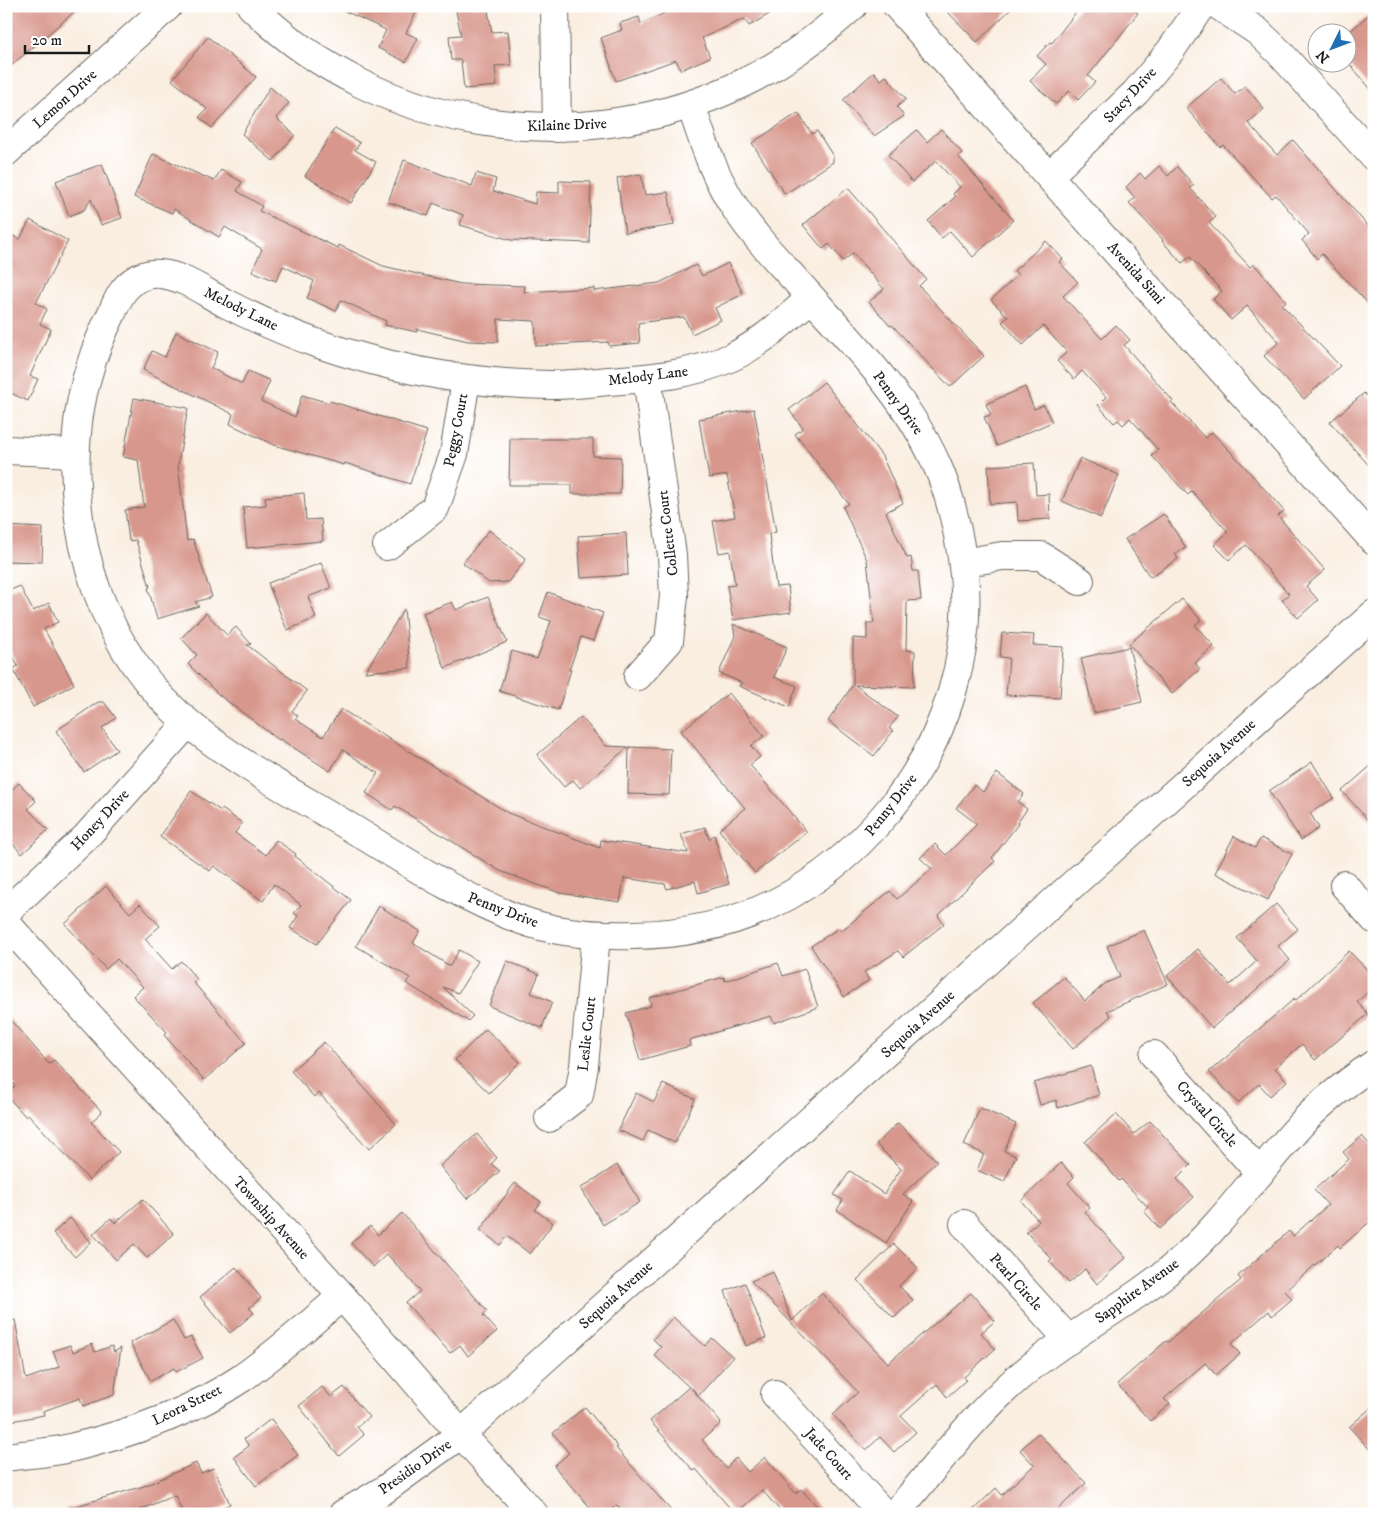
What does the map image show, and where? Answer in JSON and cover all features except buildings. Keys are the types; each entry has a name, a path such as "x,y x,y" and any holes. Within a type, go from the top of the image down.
{"street":[{"name":"Lemon Drive","path":"6,152 168,6"},
{"name":"Kilaine Drive","path":"251,6 289,39 330,67 370,88 413,105 464,119 516,127 557,128 621,123 690,105 746,82 794,54 829,28 853,6"},
{"path":"555,6 557,128"},
{"name":"Avenida Simi","path":"897,6 1374,541"},
{"name":"Stacy Drive","path":"1049,176 1136,92 1171,50 1201,6"},
{"path":"1219,6 1257,31 1279,52 1374,157"},
{"name":"Penny Drive","path":"188,724 237,760 467,897 529,923 596,936 668,935 708,928 743,917 777,902 814,881 866,838 910,785 930,750 946,711 958,669 963,635 965,600 963,563 949,496 920,430 886,381 754,235 731,202 712,165 690,105"},
{"name":"Melody Lane","path":"188,724 161,696 138,667 116,633 100,600 86,560 78,524 75,453 81,397 97,343 121,293 133,281 148,274 164,274 179,279 248,314 311,342 381,363 466,380 554,385 648,378 695,370 735,356 772,333 811,298"},
{"name":"Collette Court","path":"638,676 669,641 674,596 672,555 648,378"},
{"name":"Peggy Court","path":"387,546 435,508 454,454 466,380"},
{"path":"6,450 75,453"},
{"path":"963,563 1002,556 1041,556 1080,582"},
{"name":"Sequoia Avenue","path":"461,1434 1374,614"},
{"name":"Honey Drive","path":"6,912 85,838 188,724"},
{"path":"1344,885 1374,919"},
{"name":"Township Avenue","path":"6,923 342,1296 461,1434 534,1514"},
{"name":"Leslie Court","path":"549,1118 579,1095 584,1066 596,936"},
{"name":"Crystal Circle","path":"1154,1055 1260,1173"},
{"name":"Sapphire Avenue","path":"895,1514 990,1403 1031,1367 1147,1287 1179,1262 1210,1232 1304,1122 1341,1087 1374,1064"},
{"name":"Pearl Circle","path":"964,1224 1068,1340"},
{"name":"Leora Street","path":"6,1457 65,1449 126,1433 189,1407 240,1379 280,1350 342,1296"},
{"name":"Jade Court","path":"775,1394 884,1514"},
{"name":"Presidio Drive","path":"343,1514 384,1490 461,1434"}]}
